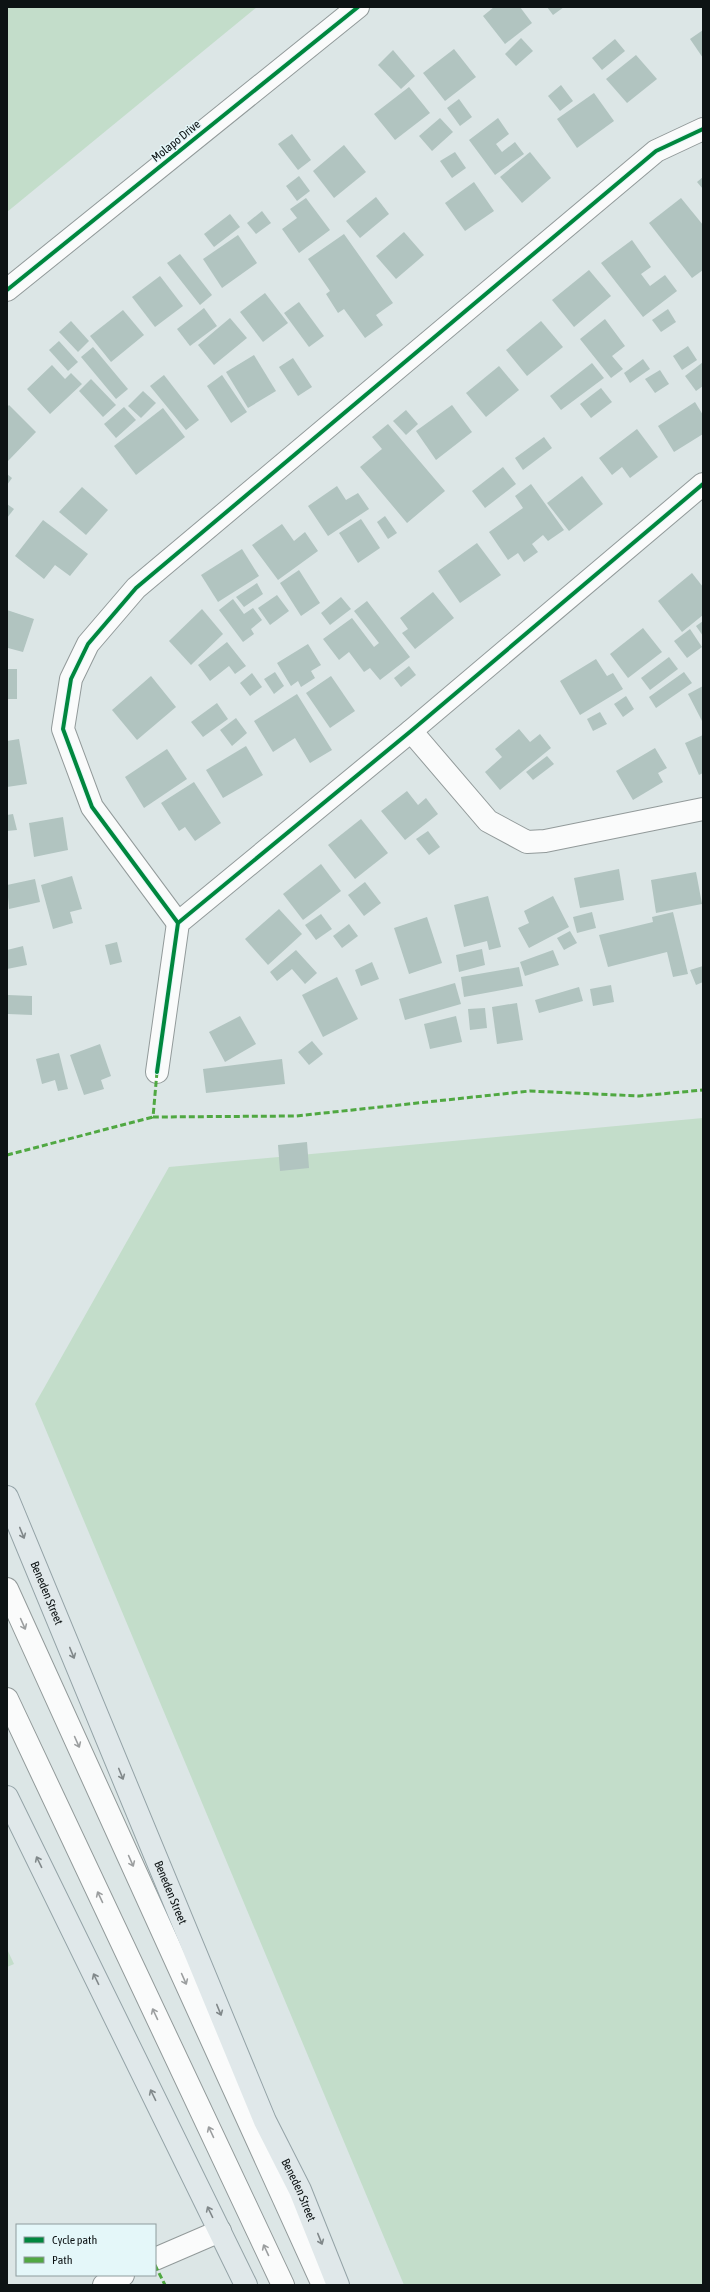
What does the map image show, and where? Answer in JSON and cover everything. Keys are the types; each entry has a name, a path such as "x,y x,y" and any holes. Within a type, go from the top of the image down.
{"main road":[{"name":"Beneden Street","path":"7,1497 265,2121 300,2190 338,2285"},
{"path":"7,1797 246,2285"}],"street":[{"name":"Molapo Drive","path":"7,290 358,7"},
{"path":"178,923 92,807 63,729 71,678 88,644 136,588 632,171 656,151 703,129"},
{"path":"157,1072 178,923 411,730 703,484"},
{"path":"411,730 488,820 527,842 545,841 703,809"},
{"path":"7,1589 323,2285"},
{"path":"7,1699 282,2285"},
{"path":"156,2259 220,2231"},
{"path":"104,2285 121,2276"}],"green space":[{"path":"7,7 257,7 7,212"},
{"path":"703,1118 703,2285 404,2285 35,1404 169,1167"},
{"path":"7,1949 14,1964 7,1967"}],"building":[{"path":"494,7 520,7 532,23 505,44 483,16"},
{"path":"547,7 564,7 553,15"},
{"path":"703,30 703,58 690,39"},
{"path":"521,38 533,51 516,66 505,54"},
{"path":"615,39 625,51 602,70 592,58"},
{"path":"454,49 476,77 445,101 423,73"},
{"path":"393,50 415,76 401,89 378,65"},
{"path":"636,55 657,79 627,103 606,79"},
{"path":"561,85 573,101 560,111 548,96"},
{"path":"409,87 430,113 395,140 374,114"},
{"path":"594,93 614,121 577,148 557,119"},
{"path":"459,99 472,117 460,126 447,108"},
{"path":"440,118 453,132 432,151 419,136"},
{"path":"498,118 509,134 496,144 502,152 515,142 524,154 495,175 469,140"},
{"path":"292,134 311,160 298,170 278,144"},
{"path":"344,145 366,172 334,198 313,171"},
{"path":"455,152 466,168 452,178 440,161"},
{"path":"530,152 551,178 522,203 500,177"},
{"path":"299,176 310,191 297,201 286,186"},
{"path":"703,177 703,189 697,182"},
{"path":"474,182 494,211 465,231 445,203"},
{"path":"376,197 389,214 360,238 346,221"},
{"path":"306,198 330,230 299,253 282,229 297,218 290,209"},
{"path":"681,198 703,225 703,270 692,278 649,223"},
{"path":"262,211 271,223 256,234 247,223"},
{"path":"230,214 240,227 214,247 204,234"},
{"path":"404,232 424,255 396,279 376,256"},
{"path":"344,234 393,303 376,315 383,325 365,338 344,309 338,313 326,294 330,291 308,259"},
{"path":"238,235 257,263 222,288 203,259"},
{"path":"632,240 651,267 641,274 650,286 665,275 677,291 643,317 601,263"},
{"path":"180,254 212,295 200,305 167,263"},
{"path":"589,270 611,296 574,327 552,300"},
{"path":"160,276 183,306 155,327 132,297"},
{"path":"265,293 288,323 263,342 240,312"},
{"path":"299,302 324,336 309,347 284,313"},
{"path":"204,308 217,326 190,346 177,329"},
{"path":"668,309 676,322 661,332 652,320"},
{"path":"123,310 144,335 111,362 90,336"},
{"path":"230,318 247,338 214,365 198,345"},
{"path":"605,319 625,346 612,356 623,369 611,378 580,339"},
{"path":"71,321 89,341 78,352 59,332"},
{"path":"541,321 563,347 527,376 506,350"},
{"path":"59,341 78,362 68,371 49,350"},
{"path":"688,346 697,360 682,370 673,356"},
{"path":"93,347 128,389 116,399 81,357"},
{"path":"254,355 276,391 248,408 226,372"},
{"path":"293,358 312,387 298,396 279,367"},
{"path":"643,359 650,369 630,383 624,373"},
{"path":"703,362 703,386 696,391 685,376"},
{"path":"592,363 604,378 561,410 550,396"},
{"path":"52,365 65,379 71,373 82,384 50,414 27,389"},
{"path":"499,366 519,390 486,417 466,393"},
{"path":"660,370 669,384 655,393 645,379"},
{"path":"164,375 199,420 186,430 150,386"},
{"path":"222,375 247,412 231,423 207,386"},
{"path":"91,379 116,405 103,417 79,391"},
{"path":"601,388 612,402 591,418 580,404"},
{"path":"143,391 156,403 141,418 128,406"},
{"path":"695,402 703,415 703,434 674,452 658,426"},
{"path":"9,405 36,432 7,462 7,407"},
{"path":"452,405 472,432 436,460 416,431"},
{"path":"124,407 136,420 116,438 104,424"},
{"path":"163,408 185,437 136,475 114,446"},
{"path":"406,410 418,424 406,435 393,421"},
{"path":"388,424 445,491 407,523 360,467 382,449 372,437"},
{"path":"637,429 658,457 630,478 622,467 612,475 599,458"},
{"path":"544,437 552,448 523,470 515,458"},
{"path":"503,467 516,484 485,508 472,491"},
{"path":"7,474 12,478 7,485"},
{"path":"582,476 603,504 569,531 547,503"},
{"path":"531,484 564,530 548,541 543,535 532,544 538,552 524,562 518,553 508,560 489,532 523,508 515,496"},
{"path":"337,486 346,500 358,493 369,509 328,536 308,506"},
{"path":"82,487 108,510 86,535 59,512"},
{"path":"7,504 14,509 7,518"},
{"path":"385,516 397,533 388,539 377,522"},
{"path":"361,519 380,548 358,563 339,533"},
{"path":"43,520 88,554 70,576 55,565 44,579 15,556"},
{"path":"282,524 294,541 305,532 318,551 278,580 252,545"},
{"path":"477,543 501,575 460,603 438,571"},
{"path":"242,549 259,576 218,602 201,575"},
{"path":"299,570 320,603 301,616 280,583"},
{"path":"692,573 703,587 703,615 682,632 658,601"},
{"path":"257,583 263,594 244,607 236,597"},
{"path":"433,592 454,618 415,649 402,633 408,629 400,618"},
{"path":"277,595 289,611 270,625 258,608"},
{"path":"341,597 351,609 330,625 321,613"},
{"path":"233,599 244,614 253,608 262,620 251,629 254,634 243,642 219,610"},
{"path":"367,601 410,657 380,680 370,668 364,672 349,652 339,660 323,639 352,618 374,647 379,643 354,611"},
{"path":"202,609 223,634 191,665 169,641"},
{"path":"7,610 34,619 23,652 8,648 7,651"},
{"path":"703,621 703,636 696,626"},
{"path":"643,628 662,652 628,678 610,654"},
{"path":"690,629 702,647 687,658 674,641"},
{"path":"227,642 246,666 235,674 229,666 210,681 198,665"},
{"path":"308,644 321,665 311,671 315,678 301,687 298,681 291,686 277,663"},
{"path":"669,657 678,669 650,690 641,678"},
{"path":"596,659 607,676 613,673 623,689 580,715 560,681"},
{"path":"409,666 416,675 401,687 394,678"},
{"path":"7,669 17,669 17,699 7,699"},
{"path":"275,672 284,686 274,694 264,679"},
{"path":"684,672 692,683 656,708 649,697"},
{"path":"252,673 262,687 250,696 240,683"},
{"path":"151,676 176,707 137,740 112,710"},
{"path":"331,676 355,711 330,728 306,693"},
{"path":"703,686 703,720 702,721 688,694"},
{"path":"297,694 332,750 310,763 295,738 273,752 254,721"},
{"path":"626,696 634,709 623,717 614,704"},
{"path":"217,703 228,719 203,737 191,722"},
{"path":"600,712 607,724 593,731 587,719"},
{"path":"236,718 247,733 232,746 220,730"},
{"path":"519,729 530,742 540,734 551,748 500,790 485,772 502,757 495,749"},
{"path":"703,735 703,773 699,775 685,743"},
{"path":"19,739 27,784 7,787 7,741"},
{"path":"246,746 263,775 223,798 206,770"},
{"path":"655,748 667,768 658,773 663,782 633,800 616,771"},
{"path":"167,749 187,779 144,808 125,777"},
{"path":"547,756 554,764 533,780 526,772"},
{"path":"194,782 221,823 195,841 185,827 179,831 161,803"},
{"path":"407,791 418,805 426,798 438,814 405,840 381,811"},
{"path":"13,814 17,830 7,831 7,815"},
{"path":"63,817 68,850 34,857 29,823"},
{"path":"361,819 388,853 355,879 328,845"},
{"path":"428,831 440,847 429,855 416,839"},
{"path":"321,864 341,891 303,920 283,894"},
{"path":"619,869 624,900 580,908 574,878"},
{"path":"696,872 702,904 656,913 651,880"},
{"path":"72,876 82,909 70,912 73,923 53,929 41,885"},
{"path":"35,879 40,902 9,909 7,885"},
{"path":"365,882 381,903 364,916 348,895"},
{"path":"488,896 501,947 489,950 487,941 464,947 454,905"},
{"path":"553,896 569,927 529,948 518,928 529,923 524,911"},
{"path":"279,909 302,934 268,965 245,939"},
{"path":"592,912 596,928 577,933 573,917"},
{"path":"673,912 688,974 673,977 667,952 608,967 599,935 653,922 652,917"},
{"path":"321,914 332,929 316,940 305,925"},
{"path":"427,917 442,963 409,974 394,928"},
{"path":"349,924 358,936 342,948 333,936"},
{"path":"570,931 577,943 564,950 557,938"},
{"path":"117,942 122,962 110,965 105,945"},
{"path":"23,946 27,965 7,969 7,950"},
{"path":"482,949 485,965 459,972 456,955"},
{"path":"296,950 317,973 305,984 292,969 277,981 270,972"},
{"path":"553,950 559,965 525,976 520,962"},
{"path":"372,962 379,979 361,986 355,970"},
{"path":"703,966 703,982 696,985 690,970"},
{"path":"519,967 523,986 464,997 461,977"},
{"path":"337,977 358,1019 323,1037 302,995"},
{"path":"455,983 461,1004 405,1020 399,999"},
{"path":"611,985 614,1002 593,1006 590,989"},
{"path":"579,987 583,1001 539,1013 535,1000"},
{"path":"8,995 32,996 32,1015 8,1014"},
{"path":"517,1003 523,1040 497,1044 492,1007"},
{"path":"485,1008 487,1028 470,1030 468,1009"},
{"path":"240,1016 256,1044 225,1062 209,1032"},
{"path":"456,1016 462,1042 430,1049 424,1024"},
{"path":"312,1041 323,1054 309,1065 298,1052"},
{"path":"100,1044 111,1076 101,1080 104,1089 84,1095 70,1055"},
{"path":"59,1053 68,1089 58,1091 55,1080 42,1084 36,1059"},
{"path":"282,1059 285,1084 206,1093 203,1069"},
{"path":"307,1142 309,1168 280,1171 278,1145"}],"marked path":[{"path":"157,1072 153,1117 296,1116 530,1091 639,1096 703,1090"},
{"path":"7,1155 153,1117"},
{"path":"156,2267 165,2285"}],"cycle path":[{"path":"7,290 358,7"},
{"path":"178,923 92,807 63,729 71,679 88,644 136,588 656,151 703,129"},
{"path":"157,1072 178,923 411,731 703,484"}]}
